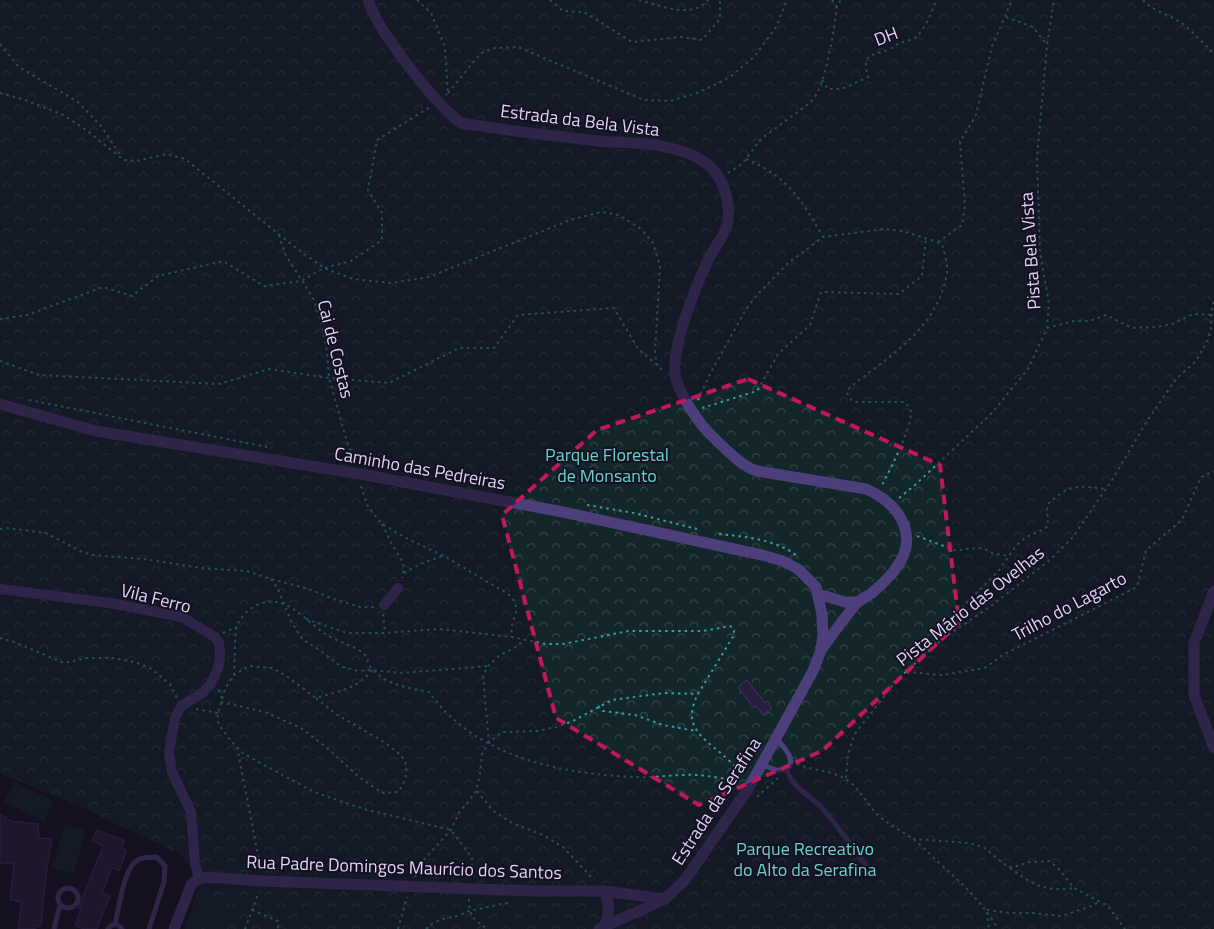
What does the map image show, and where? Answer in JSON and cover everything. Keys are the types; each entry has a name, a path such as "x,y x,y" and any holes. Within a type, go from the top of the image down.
{"street":[{"name":"Estrada da Bela Vista","path":"368,0 380,26 423,83 443,98 452,116 461,123 537,134 614,142 645,143 671,148 704,161 711,167 718,177 728,203 726,226 709,259 688,312 675,358 676,380 700,423 748,467 763,472 866,489 878,494 897,511 904,523 906,533"},
{"name":"Caminho das Pedreiras","path":"0,404 96,431 360,474 563,512 772,558 798,569 816,587 822,615 823,635 821,650"},
{"path":"821,650 858,602 872,592 895,570 905,551 906,533"},
{"path":"383,607 400,585"},
{"name":"Vila Ferro","path":"0,589 10,592 110,604 182,617 215,636"},
{"path":"1214,591 1194,643 1194,695 1214,748"},
{"path":"818,594 845,602 858,602"},
{"path":"174,929 192,884 199,879 195,862 191,812 172,772 169,752 175,718 181,706 210,686 219,665 219,643 215,636"},
{"name":"Estrada da Serafina","path":"601,928 665,899 686,880 748,789 813,671 821,650"},
{"name":"Rua Padre Domingos Maurício dos Santos","path":"199,879 206,877 263,881 533,891 604,891 665,899"},
{"path":"601,928 608,918 609,909 604,891"}],"lane":[{"path":"762,765 777,770 787,770 791,766 792,762 789,754 777,739"},
{"path":"787,770 788,775 800,791 822,808 873,875"},
{"path":"116,924 124,884 134,863 144,858 156,857 166,866 164,882 149,929"},
{"path":"54,929 58,909 61,906"},
{"path":"108,929 111,925 116,924"},
{"path":"116,924 122,929"}],"path":[{"path":"417,0 431,13 445,46 443,98"},
{"path":"550,0 563,11 584,12 632,42 681,37 702,40 720,19 720,0"},
{"path":"639,0 672,9 685,10 695,9 708,0"},
{"path":"0,318 27,314 103,287 132,296 158,276 223,261 264,286 301,281 324,268 350,261 382,240 382,213 368,190 376,140 443,98 480,52 495,48 518,47 644,100 670,101 700,92 730,77 754,57 776,27 787,0"},
{"path":"832,0 837,7"},
{"path":"718,177 734,170 746,159 761,139 815,98 822,80 837,7 841,0"},
{"name":"DH","path":"822,80 828,89 842,89 868,77 865,66 866,59 873,53 890,50 895,44 915,38 925,25 936,0"},
{"path":"937,242 962,225 966,206 960,142 976,115 992,46 1012,0"},
{"name":"Pista Bela Vista","path":"894,501 915,485 992,413 1028,369 1047,328 1048,304 1040,251 1037,158 1047,45 1054,0"},
{"path":"1143,0 1148,6 1166,13 1182,24 1214,54"},
{"path":"1006,17 1033,27 1047,45"},
{"path":"0,44 20,67 78,102 100,126 124,160"},
{"path":"0,94 22,99 61,114 82,127 124,160 136,161 167,154 185,159 324,268 353,279 391,282 429,277 570,220 601,212 619,215 641,229 653,243 660,266 654,342 657,366"},
{"path":"746,159 777,176 802,200 823,237"},
{"path":"693,411 711,372 750,303 787,264 823,237 884,229 903,231 937,242 943,247 947,272 940,296 929,319 912,338 850,387 847,393 852,401 904,402 909,406 911,412 902,444 881,488"},
{"name":"Cai de Costas","path":"279,234 285,254 313,298 321,321 328,352 330,378 348,442 360,474 363,496 368,507 382,524"},
{"path":"693,411 757,390 778,354 810,325 821,292 898,294 922,276 926,238"},
{"name":"Pista Mário das Ovelhas","path":"846,778 848,755 854,735 897,680 949,635 991,606 1051,559 1073,537 1112,480 1176,379 1196,361 1208,340 1214,302"},
{"path":"0,361 40,375 219,384 269,368 330,378 389,383 459,348 494,348 518,315 614,308 638,349 668,374"},
{"path":"1047,328 1074,321 1090,321 1106,315 1132,328 1156,327 1172,324 1193,314 1213,314"},
{"name":"Trilho do Lagarto","path":"906,672 942,676 985,668 1001,656 1137,587 1146,550 1182,520 1201,477 1214,471"},
{"path":"949,635 947,627 955,614 999,570 1021,541 1048,526 1047,505 1063,491 1082,485 1105,490"},
{"path":"382,524 444,556 508,594 517,606 512,625 512,636"},
{"path":"382,524 402,559 404,573 400,585"},
{"path":"0,529 8,528 46,533 80,551 92,555 201,568 246,571 309,589 360,607 383,607 385,633"},
{"path":"906,533 952,547 958,551 983,548 992,554 1008,556"},
{"path":"404,573 420,564 444,556"},
{"path":"271,579 278,589 290,621 302,639 340,666 358,671 372,670 400,673 488,666"},
{"path":"234,675 237,627 241,619 252,608 268,602 284,603 295,609 330,637 351,646 364,655 372,670 400,687 429,692 440,707 470,734 537,763 563,770 637,777 697,775 740,779"},
{"path":"304,618 347,633 385,633 439,629 512,636 546,644 563,644 629,631 703,631 725,626 733,627 734,635 698,694 691,714 692,723 696,731 707,743 732,762 737,769 741,785 748,789"},
{"path":"215,636 237,627"},
{"path":"0,638 64,663 86,658 112,658 135,662 150,668 170,684 181,706 218,713"},
{"path":"489,743 483,676 488,666 500,654 518,646 524,639"},
{"path":"221,702 265,712 301,728 326,747 358,777 382,793 398,792 404,784 407,771 403,758 382,742 338,716 285,675 272,668 249,666 234,675 225,689 221,702 218,713 217,720 220,726 244,754 314,792 364,809 451,830 472,858 470,888"},
{"path":"316,698 352,687 364,680 372,670"},
{"path":"398,929 404,903 420,864 451,830 460,811 476,791 482,754 489,743 502,732 517,733 556,727 573,721 612,700 664,692 698,694"},
{"path":"598,706 603,711 635,715 662,725 696,731"},
{"path":"236,746 263,881 245,929"},
{"path":"801,766 846,778 870,808 881,818 913,839 967,887 987,910 998,929"},
{"path":"758,796 787,770"},
{"path":"476,791 492,810 512,824 543,835 563,847 604,891"},
{"path":"913,839 976,845 983,848 1030,883 1050,889 1074,888"},
{"path":"1008,867 1014,868 1030,862 1049,861 1057,866 1074,888 1112,911 1125,929"},
{"path":"426,929 437,921 458,916 469,910 513,901"},
{"path":"987,910 1061,916 1100,902"},
{"path":"252,910 278,921 278,929"},
{"path":"469,910 473,918 487,929"},
{"path":"987,910 989,929"}],"highlighted area":[{"path":"748,379 940,465 959,623 822,751 699,805 556,718 502,515 597,430"}],"green space":[{"name":"Parque Florestal de Monsanto","path":"0,0 1214,0 1214,929 185,929 201,882 180,854 81,807 0,773"},
{"path":"14,782 53,801 44,821 4,802"},
{"path":"65,824 86,830 73,874 52,868"},
{"path":"199,898 228,910 220,929 208,929 189,921"}],"building":[{"path":"747,680 765,703 767,701 772,708 763,715 756,706 754,708 738,687"},
{"path":"0,814 11,821 38,824 39,838 52,839 41,926 35,926 35,929 18,929 21,902 10,900 14,864 0,863"},
{"path":"97,830 125,841 122,848 127,850 119,871 112,868 102,893 110,896 97,929 84,929 75,926 81,909 78,908 103,846 92,841"}],"park label":[{"name":"Parque Recreativo do Alto da Serafina","path":"805,858"}]}
